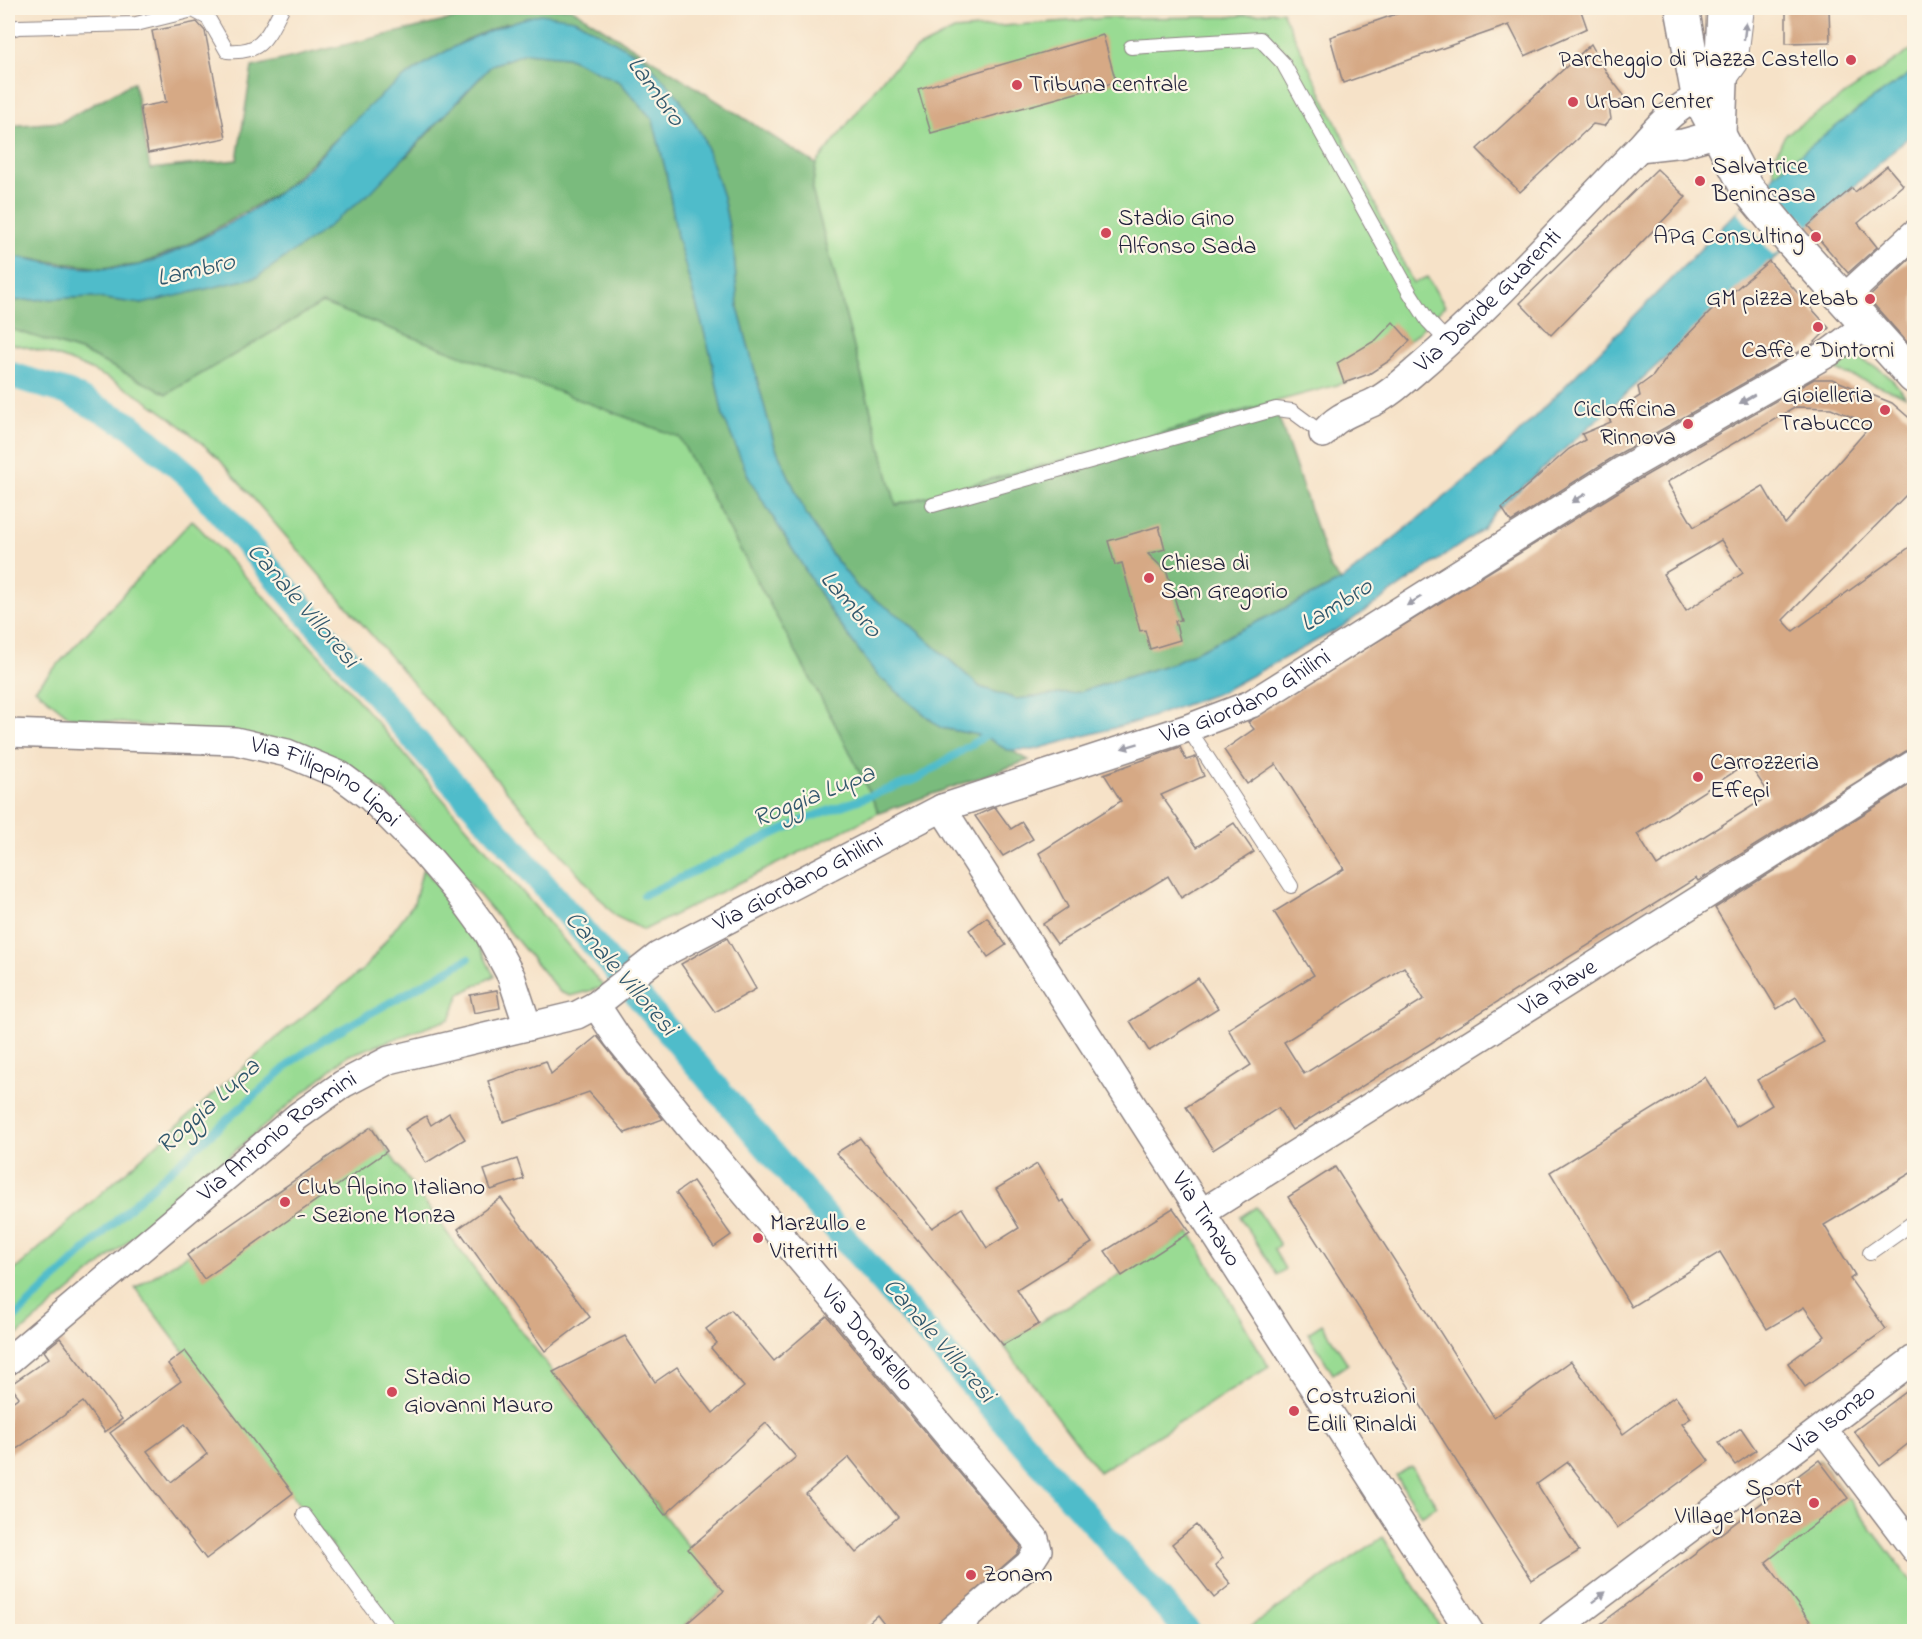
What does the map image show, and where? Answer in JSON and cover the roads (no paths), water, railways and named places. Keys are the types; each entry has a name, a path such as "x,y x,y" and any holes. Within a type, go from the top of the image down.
{"street":[{"path":"1682,8 1710,93 1719,133 1736,170 1753,197 1914,377"},
{"path":"1710,93 1724,8"},
{"name":"Via Davide Guarenti","path":"1323,435 1330,424 1373,403 1394,389 1449,342 1663,121 1710,93"},
{"path":"1639,148 1683,143 1719,133"},
{"path":"1843,299 1914,234"},
{"name":"Via Giordano Ghilini","path":"605,997 645,966 942,808 1188,728 1251,704 1623,470 1830,352 1866,325"},
{"name":"Via Filippino Lippi","path":"8,734 235,741 287,753 340,775 370,798 422,850 458,892 488,933 511,976 528,1027"},
{"name":"Via Piave","path":"1203,1212 1914,764"},
{"name":"Via Timavo","path":"942,808 1470,1632"},
{"name":"Via Antonio Rosmini","path":"8,1360 298,1116 343,1084 389,1060 577,1015 605,997"},
{"name":"Via Donatello","path":"605,997 617,1037 1035,1539 1038,1550 1029,1564 949,1632"},
{"name":"Via Isonzo","path":"1552,1632 1823,1430 1914,1359"},
{"path":"1823,1430 1914,1549"}],"lane":[{"path":"8,30 18,27 136,24 193,10 208,18 226,51 244,52 263,43 282,8"},
{"path":"1710,93 1740,66 1747,8"},
{"path":"1131,46 1260,39 1283,63 1410,293 1428,321 1449,342"},
{"path":"933,505 1276,409 1292,411 1323,435"},
{"path":"1188,728 1291,886"},
{"path":"1870,1253 1914,1222"},
{"path":"304,1515 390,1632"}],"water":[{"name":"Lambro","path":"540,14 574,19 645,59 678,96 703,137 723,197 734,253 738,308 775,446 806,514 830,552 858,588 904,619 980,687 1016,699 1079,692 1173,663 1341,581 1498,454 1737,212 1771,182 1774,175 1857,110 1914,71 1914,132 1494,513 1483,529 1340,628 1221,692 1143,720 1033,750 1007,750 984,736 941,728 877,675 833,615 750,480 723,416 711,356 677,236 666,172 653,120 620,82 567,57 526,53 492,65 371,192 319,234 257,277 142,304 91,297 8,301 8,251 17,257 78,267 109,269 139,265 177,251 248,212 289,185 378,98 424,64 480,35"}],"waterway":[{"name":"Canale Villoresi","path":"8,374 69,393 131,426 190,477 440,769 508,843 839,1232 1188,1632"},
{"name":"Roggia Lupa","path":"644,895 808,818 917,779 991,732"},
{"name":"Roggia Lupa","path":"8,1324 146,1192 294,1060 326,1038 468,959"}],"place":[{"name":"Parcheggio di Piazza Castello","path":"1851,60"},
{"name":"Tribuna centrale","path":"1017,85"},
{"name":"Urban Center","path":"1573,102"},
{"name":"Salvatrice Benincasa","path":"1700,181"},
{"name":"Stadio Gino Alfonso Sada","path":"1106,233"},
{"name":"APG Consulting","path":"1816,237"},
{"name":"GM pizza kebab","path":"1870,299"},
{"name":"Caffè e Dintorni","path":"1818,327"},
{"name":"Gioielleria Trabucco","path":"1885,410"},
{"name":"Ciclofficina Rinnova","path":"1688,424"},
{"name":"Chiesa di San Gregorio","path":"1149,578"},
{"name":"Carrozzeria Effepi","path":"1698,777"},
{"name":"Club Alpino Italiano - Sezione Monza","path":"285,1202"},
{"name":"Marzullo e Viteritti","path":"758,1238"},
{"name":"Stadio Giovanni Mauro","path":"392,1392"},
{"name":"Costruzioni Edili Rinaldi","path":"1294,1411"},
{"name":"Sport Village Monza","path":"1814,1503"},
{"name":"Zonam","path":"971,1575"}]}
